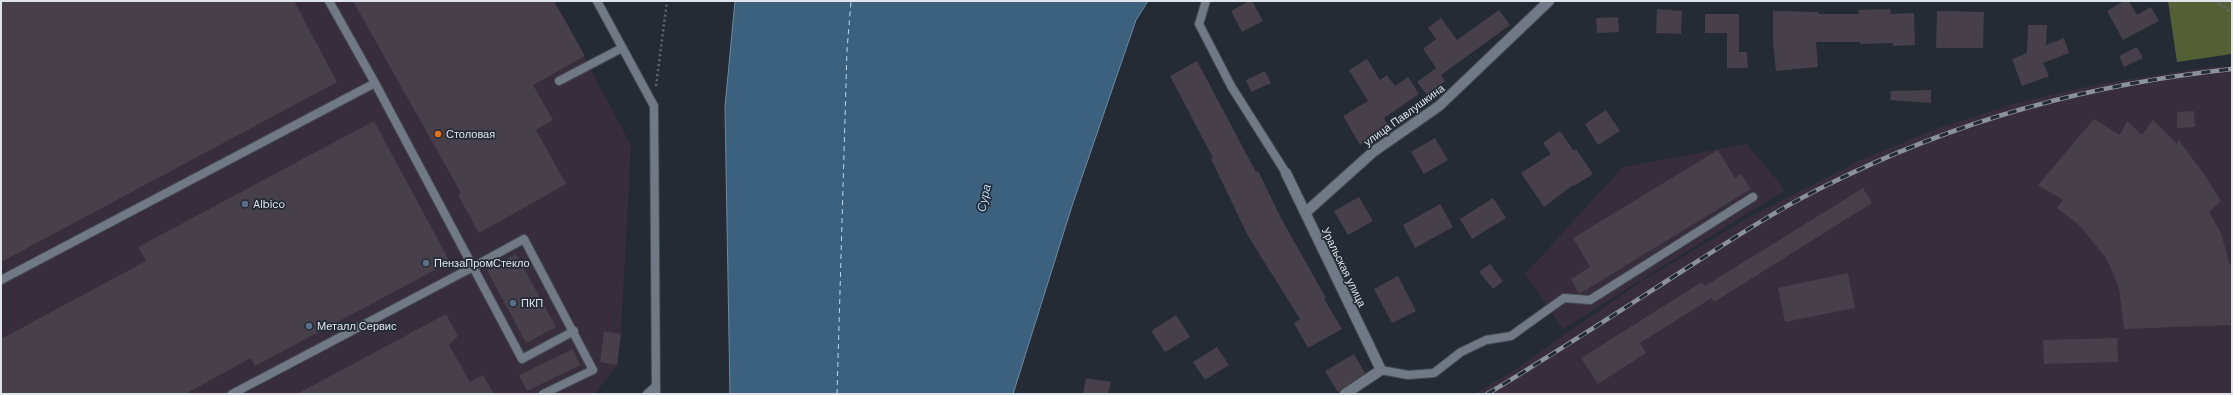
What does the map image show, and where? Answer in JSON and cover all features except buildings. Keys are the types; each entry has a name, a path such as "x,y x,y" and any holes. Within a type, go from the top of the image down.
{"street":[{"name":"улица Павлушкина","path":"1305,212 1372,152 1439,106 1549,1"},
{"name":"Уральская улица","path":"1286,173 1381,370"},
{"path":"1345,394 1381,370"}],"lane":[{"path":"329,1 375,83 522,359 574,331"},
{"path":"596,1 654,106 656,390 647,394"},
{"path":"1206,1 1199,24 1231,86 1286,173"},
{"path":"559,81 622,48"},
{"path":"1,280 375,83"},
{"path":"1381,370 1408,375 1434,373 1461,352 1486,340 1511,336 1564,298 1590,300 1753,197"},
{"path":"232,394 524,239 574,331 593,370 542,394"}],"path":[{"path":"654,106 667,1"},
{"path":"2215,1 2232,13"}],"shaded area":[{"path":"1,1 554,1 631,145 621,334 617,365 595,394 1,394"},
{"path":"2232,66 2232,394 1473,394 1507,375 1640,282 1751,216 1863,159 1938,128 2013,104 2094,85 2203,68"},
{"path":"1747,144 1785,190 1563,329 1525,274 1623,167"}],"green space":[{"path":"2168,1 2232,1 2232,54 2177,62"}],"water":[{"name":"Сура","path":"735,1 1148,1 1136,20 1072,206 1013,394 730,394 725,107"}],"ferry route":[{"path":"837,394 847,50 851,1"}],"railway":[{"path":"1487,394 1564,347 1773,214 1825,186 1874,163 1924,142 1973,124 2023,109 2125,85 2232,69"}],"place":[{"name":"Столовая","path":"438,134"},
{"name":"Albico","path":"245,204"},
{"name":"ПензаПромСтекло","path":"426,263"},
{"name":"ПКП","path":"513,303"},
{"name":"Металл Сервис","path":"309,326"}]}
